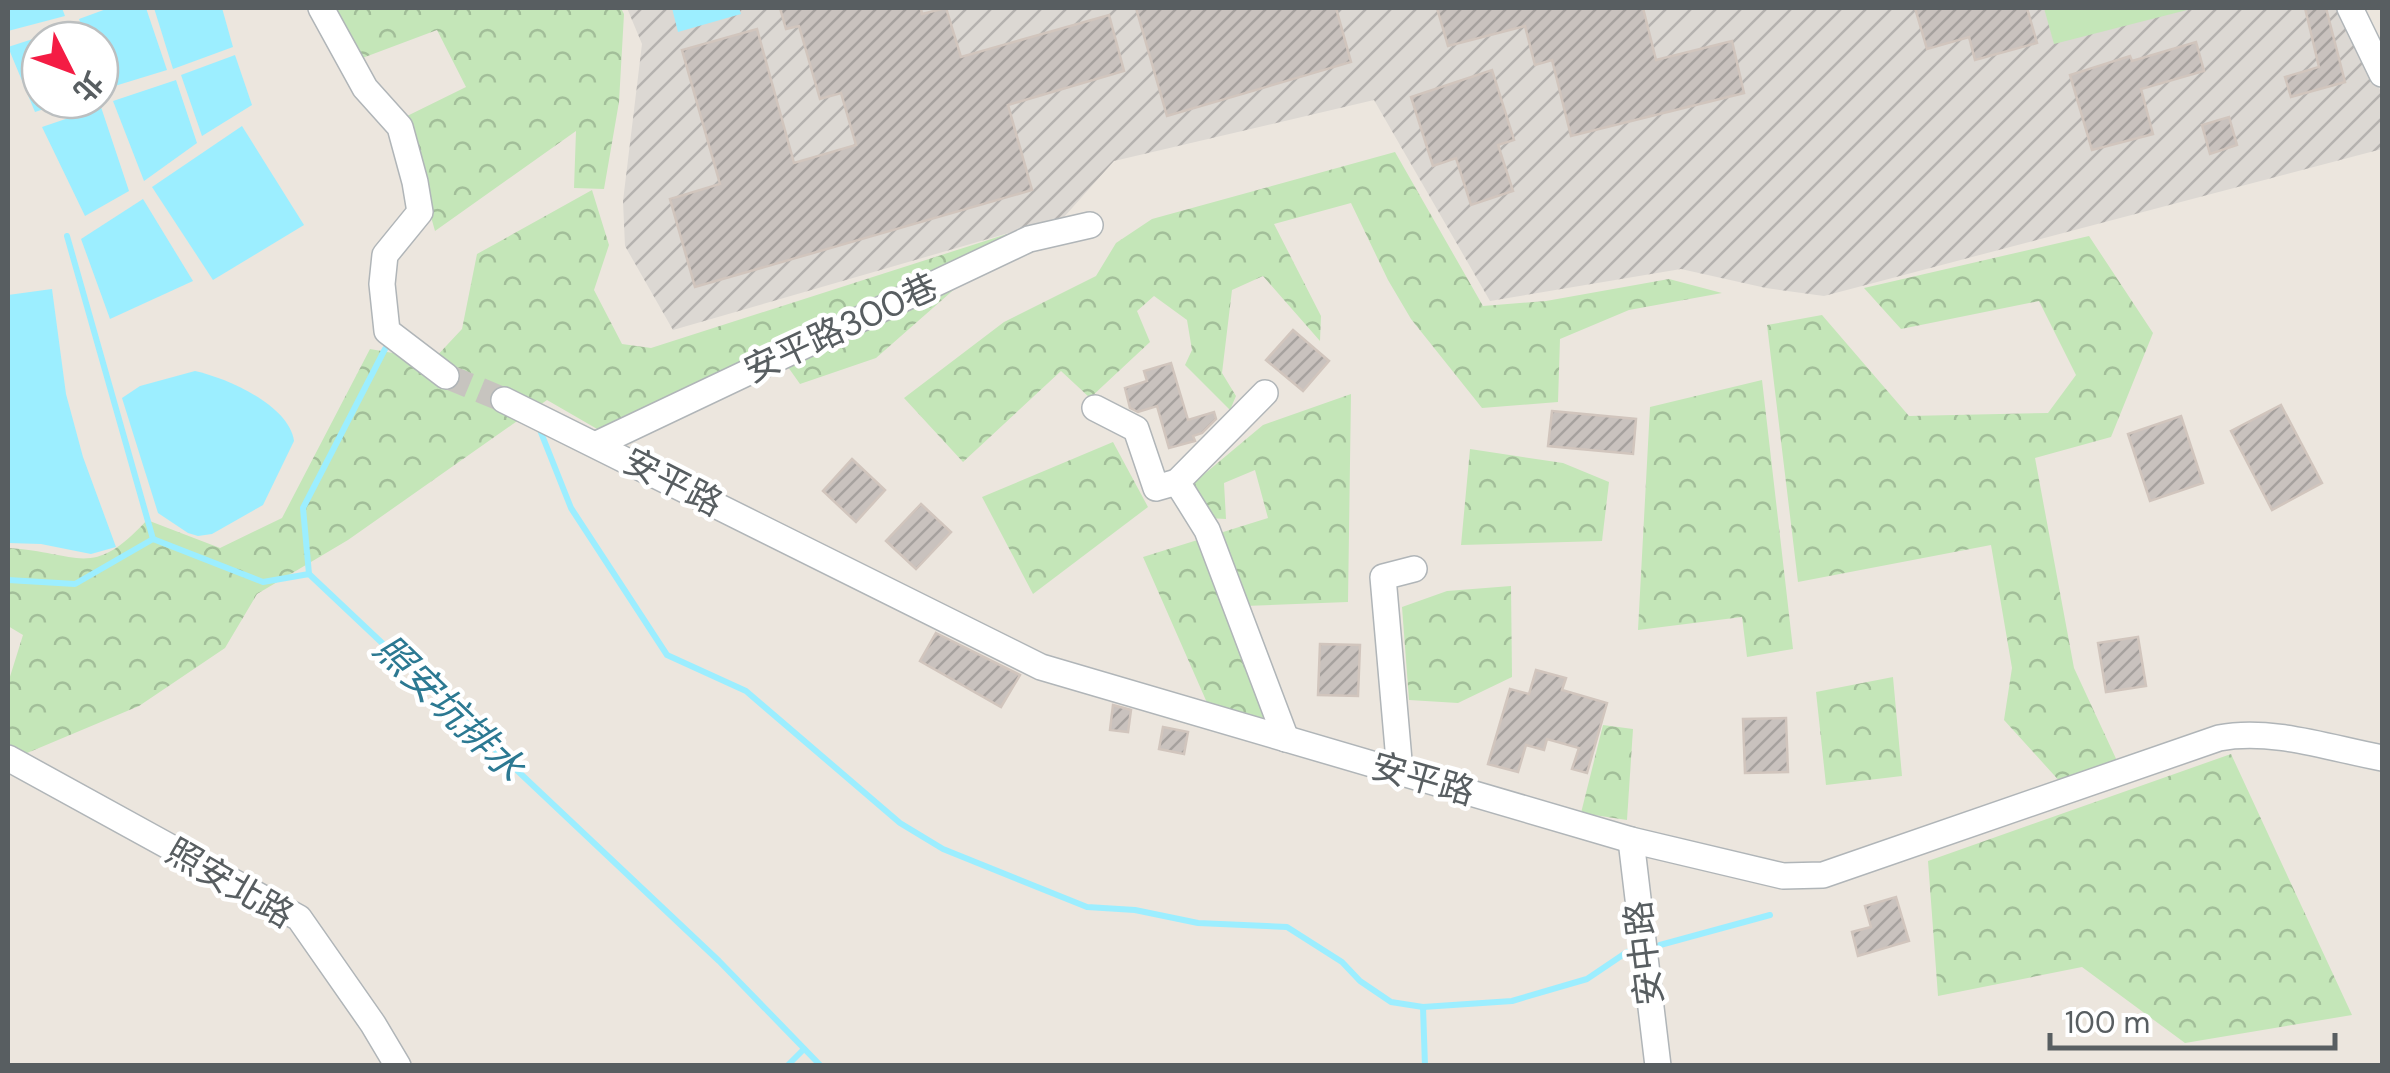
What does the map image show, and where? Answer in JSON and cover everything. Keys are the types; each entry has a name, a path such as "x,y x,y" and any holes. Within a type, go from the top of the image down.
{"street":[{"path":"322,8 365,88 400,127 415,182 420,212 385,255 382,284 387,332 446,376"},
{"path":"2350,8 2382,74"},
{"name":"安平路300巷","path":"597,444 1030,239 1090,225"},
{"path":"1095,408 1136,429 1156,488 1178,482 1265,393"},
{"name":"安平路","path":"504,400 1041,667 1631,840 1784,876 1824,875 2218,738 2244,733 2273,736 2382,758"},
{"path":"1178,482 1207,530 1286,739"},
{"path":"1400,772 1383,577 1414,569"},
{"name":"照安北路","path":"15,770 298,918 374,1024 398,1066"},
{"name":"安中路","path":"1631,840 1658,1066"}],"shaded area":[{"path":"627,8 2339,8 2382,94 2382,149 1824,296 1681,269 1490,301 1374,100 1114,161 1064,217 673,330 625,246 623,201 642,44"}],"green space":[{"path":"334,8 621,8 624,14 619,102 604,189 574,188 576,131 435,231 403,118 466,87 437,30 357,60"},
{"path":"2044,8 2187,8 2187,10 2054,44"},
{"path":"1395,152 1483,306 1546,301 1669,279 1722,293 1629,310 1560,339 1558,402 1482,408 1411,319 1351,203 1274,224 1321,316 1320,341 1263,276 1232,290 1222,373 1236,396 1230,410 1185,365 1192,350 1187,320 1154,296 1137,311 1150,342 1090,398 1061,371 963,462 904,398 1004,322 1096,276 1116,243 1152,219"},
{"path":"592,190 609,245 594,290 622,344 651,348 1007,234 975,271 876,358 800,384 783,360 611,437 547,400 348,540 257,594 225,648 139,706 8,761 8,683 23,635 8,626 8,548 97,557 112,551 147,520 220,548 282,518 370,349 433,360 462,329 477,254"},
{"path":"2089,236 2153,333 2111,437 2035,458 2074,668 2118,763 2063,785 2004,720 2012,668 1991,545 1798,582 1767,325 1822,315 1909,416 2048,413 2076,375 2039,301 1901,329 1864,288"},
{"path":"1762,380 1793,649 1747,657 1742,617 1638,630 1650,407"},
{"path":"1351,394 1348,602 1245,606 1275,723 1208,705 1143,557 1268,518 1255,470 1224,483 1226,519 1208,518 1190,486 1263,425"},
{"path":"1113,442 1148,507 1033,594 982,497"},
{"path":"1470,449 1563,463 1609,482 1602,541 1461,545"},
{"path":"1511,586 1512,677 1458,703 1409,700 1402,607 1447,591"},
{"path":"1893,677 1902,776 1826,785 1816,692"},
{"path":"1603,725 1633,729 1627,820 1581,813"},
{"path":"2231,754 2352,1015 2185,1043 2082,967 1938,996 1928,861"}],"water":[{"path":"8,8 62,8 65,16 20,20 20,28 8,31"},
{"path":"109,8 146,8 167,70 120,84 120,20 79,19"},
{"path":"154,8 222,8 233,47 173,69"},
{"path":"672,8 739,8 741,14 678,32"},
{"path":"20,43 20,76 8,47"},
{"path":"235,55 252,105 202,136 181,75"},
{"path":"176,80 197,143 144,181 120,119 120,99"},
{"path":"63,120 105,120 129,191 85,216 42,127"},
{"path":"242,126 304,225 213,280 152,187"},
{"path":"143,199 193,281 110,319 81,239"},
{"path":"52,289 66,394 83,457 116,547 91,554 41,544 8,543 8,295"},
{"path":"195,371 255,395 281,416 294,441 263,505 212,534 198,536 158,513 122,398 140,386"}],"building":[{"path":"780,8 921,8 922,14 946,8 961,57 1109,15 1124,71 1008,105 1032,190 695,287 670,199 720,184 682,50 757,29 794,163 856,145 841,93 820,99 799,26 786,29"},
{"path":"1136,8 1336,8 1351,62 1167,116"},
{"path":"1437,8 1643,8 1656,60 1732,41 1744,93 1571,136 1552,60 1535,65 1525,26 1448,46"},
{"path":"1915,8 2027,8 2037,43 1975,60 1969,37 1927,49"},
{"path":"2305,8 2326,8 2345,82 2291,97 2285,77 2319,67"},
{"path":"2196,42 2204,71 2141,89 2153,134 2092,150 2070,75 2130,56 2132,61"},
{"path":"1492,70 1514,140 1498,145 1513,191 1471,205 1456,158 1433,166 1411,97"},
{"path":"2229,117 2237,145 2210,154 2202,125"},
{"path":"1293,330 1329,361 1303,391 1266,360"},
{"path":"1171,363 1188,420 1214,412 1216,419 1193,436 1195,441 1169,448 1157,406 1138,412 1130,408 1125,388 1147,381 1144,371"},
{"path":"2281,405 2322,483 2272,510 2231,431"},
{"path":"1552,411 1636,419 1633,454 1548,446"},
{"path":"2181,416 2203,483 2150,501 2128,434"},
{"path":"852,459 885,490 856,522 823,491"},
{"path":"921,504 951,532 916,569 886,541"},
{"path":"936,633 1020,675 1001,707 920,661"},
{"path":"2138,637 2146,686 2106,692 2098,643"},
{"path":"1320,644 1360,645 1358,696 1318,695"},
{"path":"1536,670 1566,678 1562,690 1607,703 1587,773 1572,769 1579,748 1547,739 1544,750 1526,745 1518,772 1488,764 1510,689 1529,694"},
{"path":"1113,705 1131,710 1128,732 1110,730"},
{"path":"1786,718 1788,772 1745,773 1743,719"},
{"path":"1163,727 1188,732 1184,754 1159,749"},
{"path":"1896,897 1909,941 1858,956 1852,932 1871,927 1865,906"}],"waterway":[{"path":"67,236 153,539"},
{"path":"309,574 303,508 385,349"},
{"path":"538,425 571,508 667,655 746,691 900,823 943,849 1087,907 1135,910 1198,923 1287,927 1342,962 1360,981 1391,1002 1423,1007 1512,1001 1587,979 1627,952"},
{"name":"照安坑排水","path":"8,580 75,584 153,539 263,582 309,574 719,961 821,1066"},
{"path":"1660,945 1770,915"},
{"path":"1423,1007 1425,1066"},
{"path":"787,1066 803,1050"}],"tunnel":[{"path":"446,376 504,400"}]}
